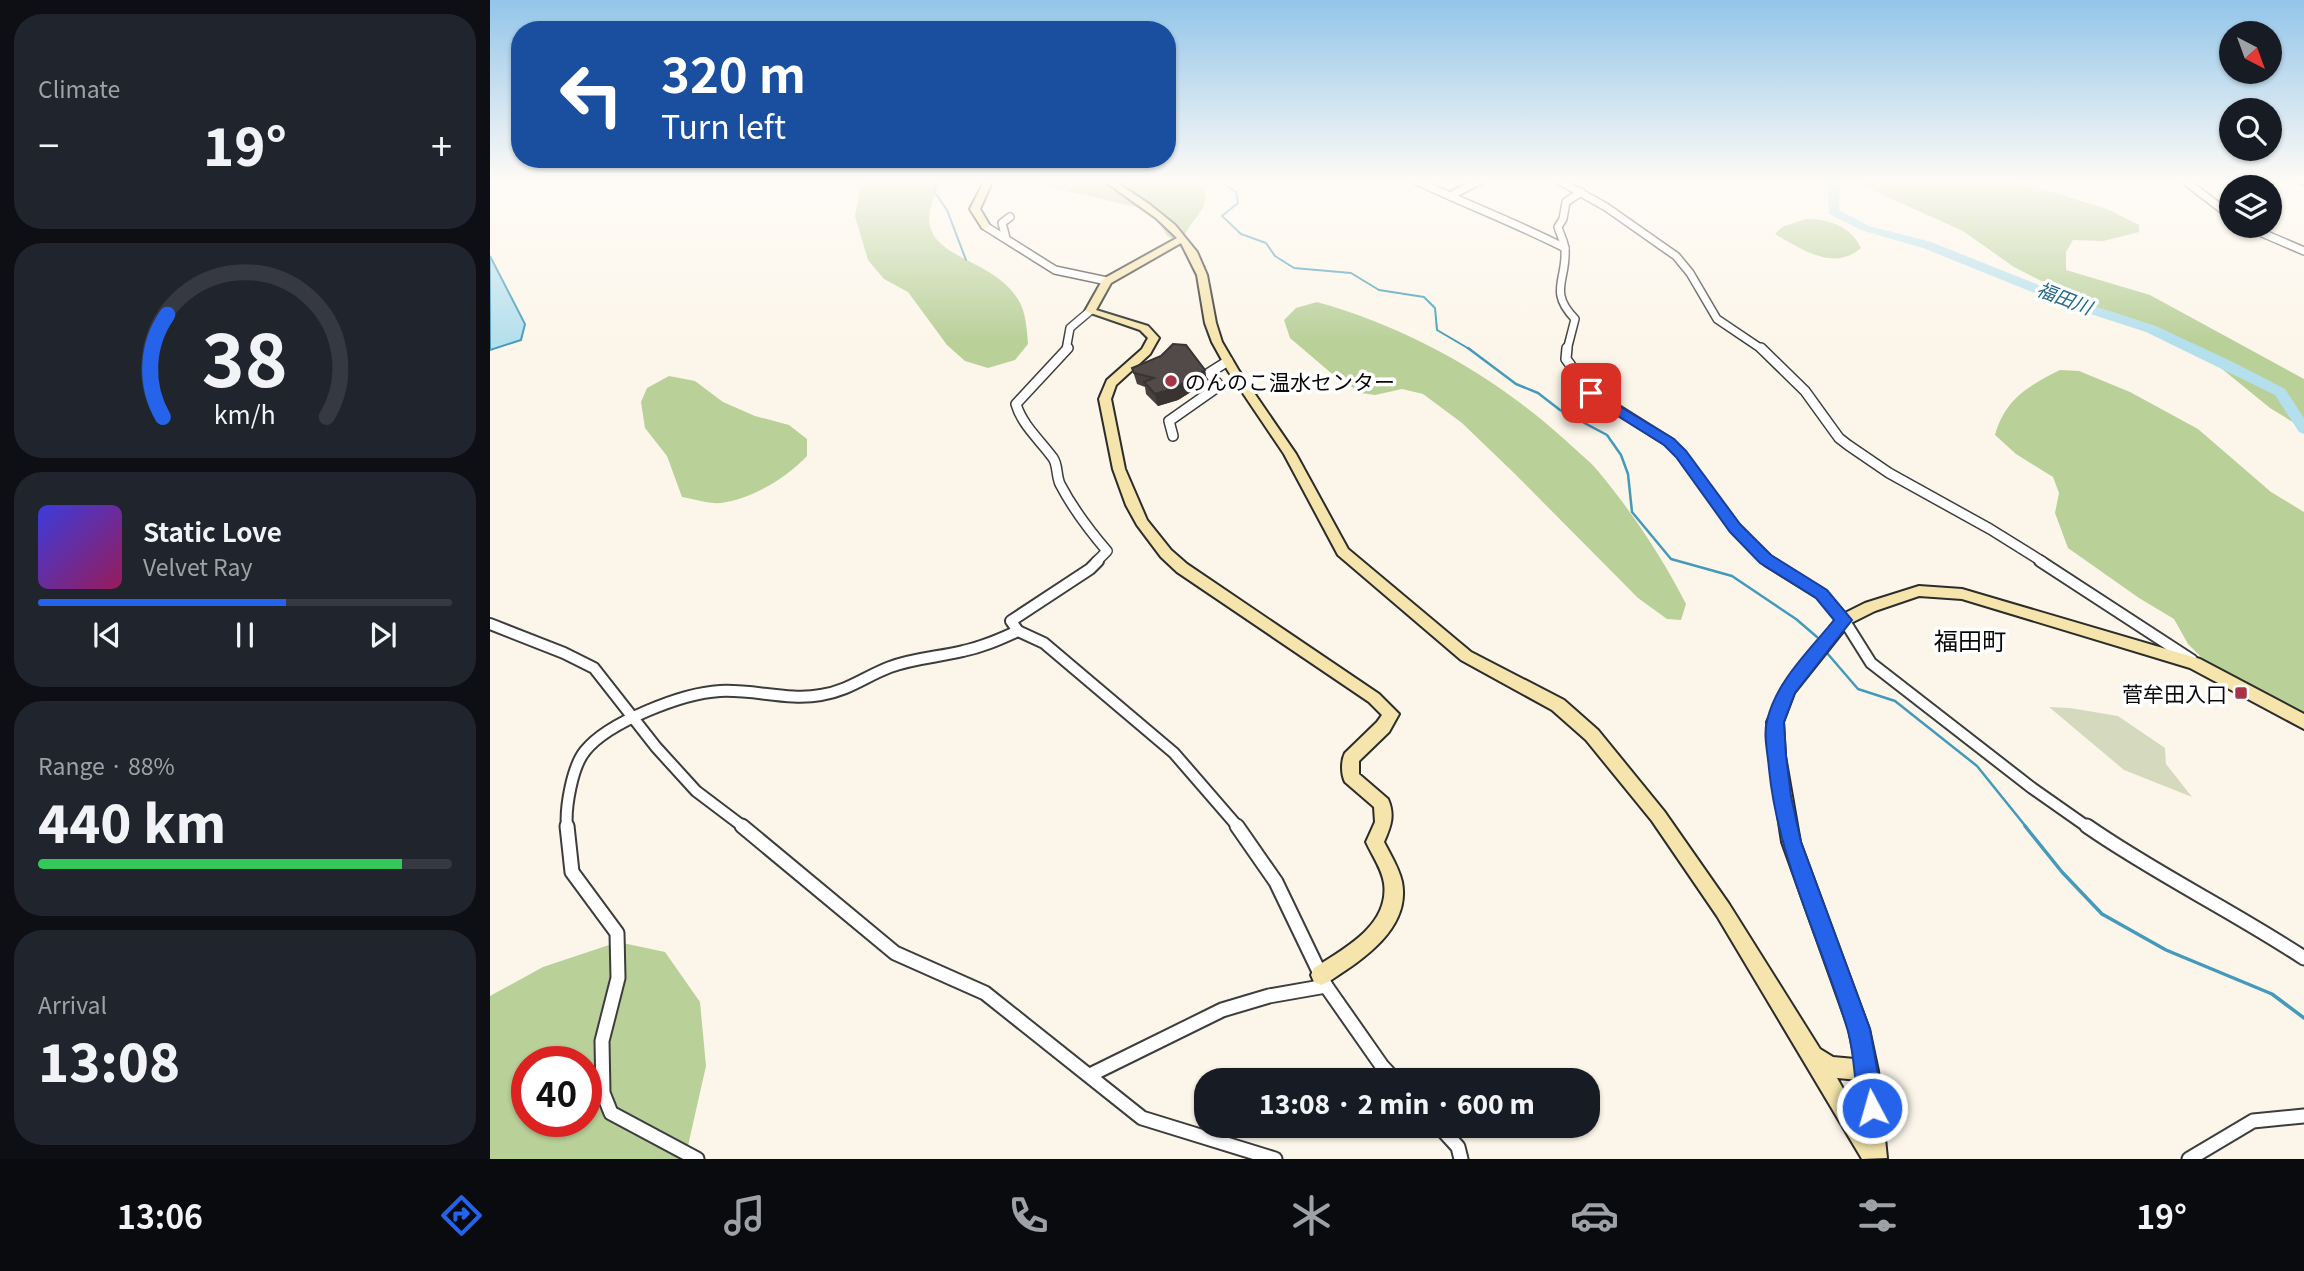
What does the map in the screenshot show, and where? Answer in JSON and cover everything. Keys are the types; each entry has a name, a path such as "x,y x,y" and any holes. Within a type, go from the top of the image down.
{"street":[{"path":"999,234 1055,270 1107,281"},
{"path":"1005,234 1007,239"},
{"path":"1177,234 1200,266 1212,330 1228,361 1290,454 1332,536 1356,565 1466,656 1558,705 1592,735 1658,816 1690,862 1875,1159"},
{"path":"1538,234 1565,248"},
{"path":"1560,234 1565,248 1562,283 1558,294 1561,306 1575,318 1566,359 1591,393 1669,442 1681,454 1735,528 1766,559 1821,594 1844,620 1871,663 2032,788 2127,855 2263,931 2304,958"},
{"path":"1643,234 1676,256 1690,272 1717,319 1758,345 1786,371 1805,391 1839,438 1848,445 1889,473 1990,529 2165,640 2196,663 2304,722"},
{"path":"2274,238 2304,251"},
{"path":"1182,239 1107,281 1090,311 1070,328 1068,348 1016,404 1019,415 1055,461 1058,480 1070,502 1087,528 1107,551 1090,569 1011,621 1018,631 1044,643 1174,753 1229,814 1276,882 1324,981 1384,1068"},
{"path":"1090,311 1144,328 1154,338 1149,349 1118,376 1107,390 1106,398 1113,448 1130,504 1146,533 1159,549 1182,568 1374,698 1391,714 1352,758 1351,777 1382,804 1384,822 1375,842 1393,882 1394,905 1373,936 1324,981 1222,1010 1090,1075"},
{"path":"1173,436 1169,421 1216,388 1218,384 1209,373 1228,361"},
{"path":"1875,1159 1868,1071 1859,1029 1791,842 1781,796 1775,722 1788,690 1844,620 1900,596 1919,591 1962,594 2196,663"},
{"path":"490,624 564,653 594,668 696,791 758,838 895,953 985,993 1142,1118 1275,1159"},
{"path":"697,1159 611,1113 603,1093 602,1041 618,978 617,933 572,872 566,816 571,786 583,753 597,739 634,718 683,699 719,691 819,696 849,689 889,667 933,655 990,645 1018,631"},
{"path":"1813,1056 1830,1067 1868,1071"},
{"path":"2189,1159 2253,1121 2304,1116"},
{"path":"1450,1138 1458,1147 1461,1159"}],"green space":[{"path":"860,234 935,234 951,251 988,271 1005,284 1019,301 1025,316 1028,344 1015,360 988,368 965,361 947,345 908,292 884,279 868,260"},
{"path":"1166,234 1185,234 1184,237 1173,239"},
{"path":"1775,234 1851,234 1861,248 1840,258 1818,256"},
{"path":"1967,234 2131,234 2103,241 2073,240 2066,252 2066,270 2150,295 2304,379 2304,429 2270,408 2211,360 2080,301 2014,267"},
{"path":"1317,302 1384,325 1448,356 1508,394 1563,438 1598,471 1646,535 1686,604 1681,620 1667,619 1638,598 1462,423 1423,394 1402,389 1375,395 1361,393 1331,373 1290,338 1284,320 1296,308"},
{"path":"2060,370 2079,371 2130,392 2198,429 2271,492 2304,512 2304,717 2210,666 2188,644 2174,619 2068,548 2055,513 2059,493 2053,477 2016,454 1995,435 2005,412 2019,395"},
{"path":"669,376 695,381 723,402 755,416 789,425 807,439 807,456 779,479 733,501 716,503 682,497 667,456 645,428 641,402 647,388"},
{"path":"2049,707 2118,716 2165,748 2166,764 2192,797 2124,770"},
{"path":"618,942 665,952 700,1002 706,1066 685,1159 490,1159 490,996 543,967"}],"water":[{"path":"490,256 525,324 521,340 490,350"}],"building":[{"path":"1173,344 1186,345 1205,370 1175,388 1155,394 1144,382 1154,378 1134,373 1132,368 1161,356"}],"waterway":[{"path":"956,234 966,260"},
{"path":"1241,234 1266,243 1275,256 1294,268 1351,273 1379,290 1424,297 1435,308 1437,330 1469,349"},
{"name":"福田川","path":"1887,234 1927,245 2074,304 2151,329 2280,392 2304,429"},
{"path":"1469,349 1516,384 1538,393 1560,410 1607,435 1621,455 1628,474 1632,512 1671,559 1732,576 1796,619 1817,637"},
{"path":"1827,653 1858,689 1895,701 1977,766 2027,828"},
{"path":"2025,826 2062,872 2102,914 2166,950 2272,994 2304,1018"}],"place":[{"name":"のんのこ温水センター","path":"1171,381"},
{"name":"菅牟田入口","path":"2241,693"}],"district":[{"name":"福田町","path":"1970,639"}],"route":[{"path":"1591,393 1669,442 1681,454 1687,466 1735,528 1766,559 1821,594 1844,620 1788,690 1775,722 1781,796 1791,842 1859,1029 1872,1108"}]}
